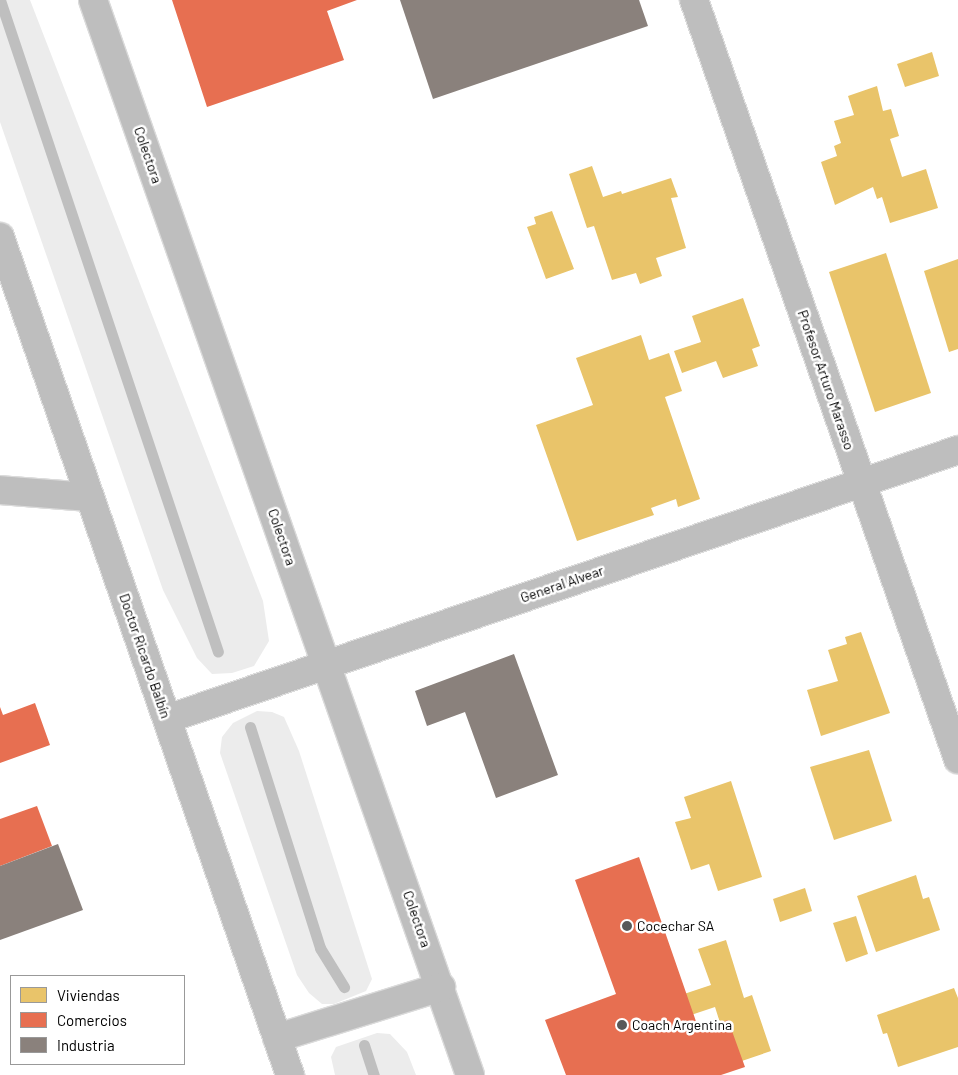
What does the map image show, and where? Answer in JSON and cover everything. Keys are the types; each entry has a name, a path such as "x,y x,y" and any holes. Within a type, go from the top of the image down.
{"street":[{"name":"Colectora","path":"93,0 441,986 470,1075"},
{"name":"Profesor Arturo Marasso","path":"694,0 958,759"},
{"name":"Doctor Ricardo Balbín","path":"0,237 88,497 290,1075"},
{"name":"General Alvear","path":"167,719 327,663 958,450"},
{"path":"0,490 88,497"},
{"path":"277,1038 441,986"}],"shaded area":[{"path":"0,0 30,0 263,601 269,641 254,666 232,673 212,674 197,658 163,590 0,122"},
{"path":"257,711 272,712 284,717 299,751 372,979 366,991 334,1004 322,1004 309,993 297,975 220,753 222,737 233,723"},
{"path":"377,1033 390,1034 407,1052 416,1075 335,1075 331,1057 336,1047"}],"building: Viviendas":[{"path":"932,52 939,76 905,87 897,64"},
{"path":"877,86 883,111 891,109 899,136 890,139 902,177 926,169 938,208 890,223 882,197 877,199 873,187 835,205 821,162 837,156 834,146 841,143 834,121 854,115 848,96"},
{"path":"592,166 603,197 621,191 622,194 671,178 678,197 671,198 686,248 656,258 662,276 640,284 636,273 612,280 594,226 587,228 569,174"},
{"path":"552,211 574,269 546,279 527,227 536,224 534,217"},
{"path":"886,253 931,393 875,412 829,272"},
{"path":"958,259 958,349 949,352 924,271"},
{"path":"743,298 760,346 752,349 758,366 723,378 716,361 682,373 674,351 701,342 692,316"},
{"path":"641,335 649,360 669,353 682,391 665,397 700,499 678,507 676,499 651,508 654,515 577,541 536,425 593,405 576,358"},
{"path":"861,632 890,713 821,736 807,690 838,681 828,650 847,644 845,637"},
{"path":"869,750 892,821 834,840 810,767"},
{"path":"731,781 762,877 718,891 709,864 691,870 675,822 691,818 684,797"},
{"path":"916,875 923,899 929,897 940,930 876,952 857,896"},
{"path":"805,888 812,911 780,922 773,899"},
{"path":"856,916 868,954 846,962 833,923"},
{"path":"726,940 744,998 752,995 771,1051 733,1064 715,1007 688,1016 681,995 711,985 698,949"},
{"path":"954,988 958,998 958,1047 898,1067 887,1033 883,1034 877,1015"}],"building: Comercios":[{"path":"172,0 357,0 327,11 344,60 207,107"},
{"path":"35,703 50,745 0,763 0,707 3,715"},
{"path":"37,806 52,846 0,866 0,819"},
{"name":"Coach Argentina","path":"639,857 699,1030 728,1020 745,1067 721,1075 566,1075 545,1020 616,994 575,880"}],"building: Industria":[{"path":"400,0 639,0 648,26 433,99"},
{"path":"514,654 558,775 496,798 465,712 427,726 415,691"},
{"path":"58,844 83,910 0,940 0,866"}],"waterway":[{"path":"0,0 218,652"},
{"path":"250,727 320,948 344,987"},
{"path":"364,1045 374,1075"}],"place":[{"name":"Cocechar SA","path":"627,926"},
{"name":"Coach Argentina","path":"622,1025"}]}
